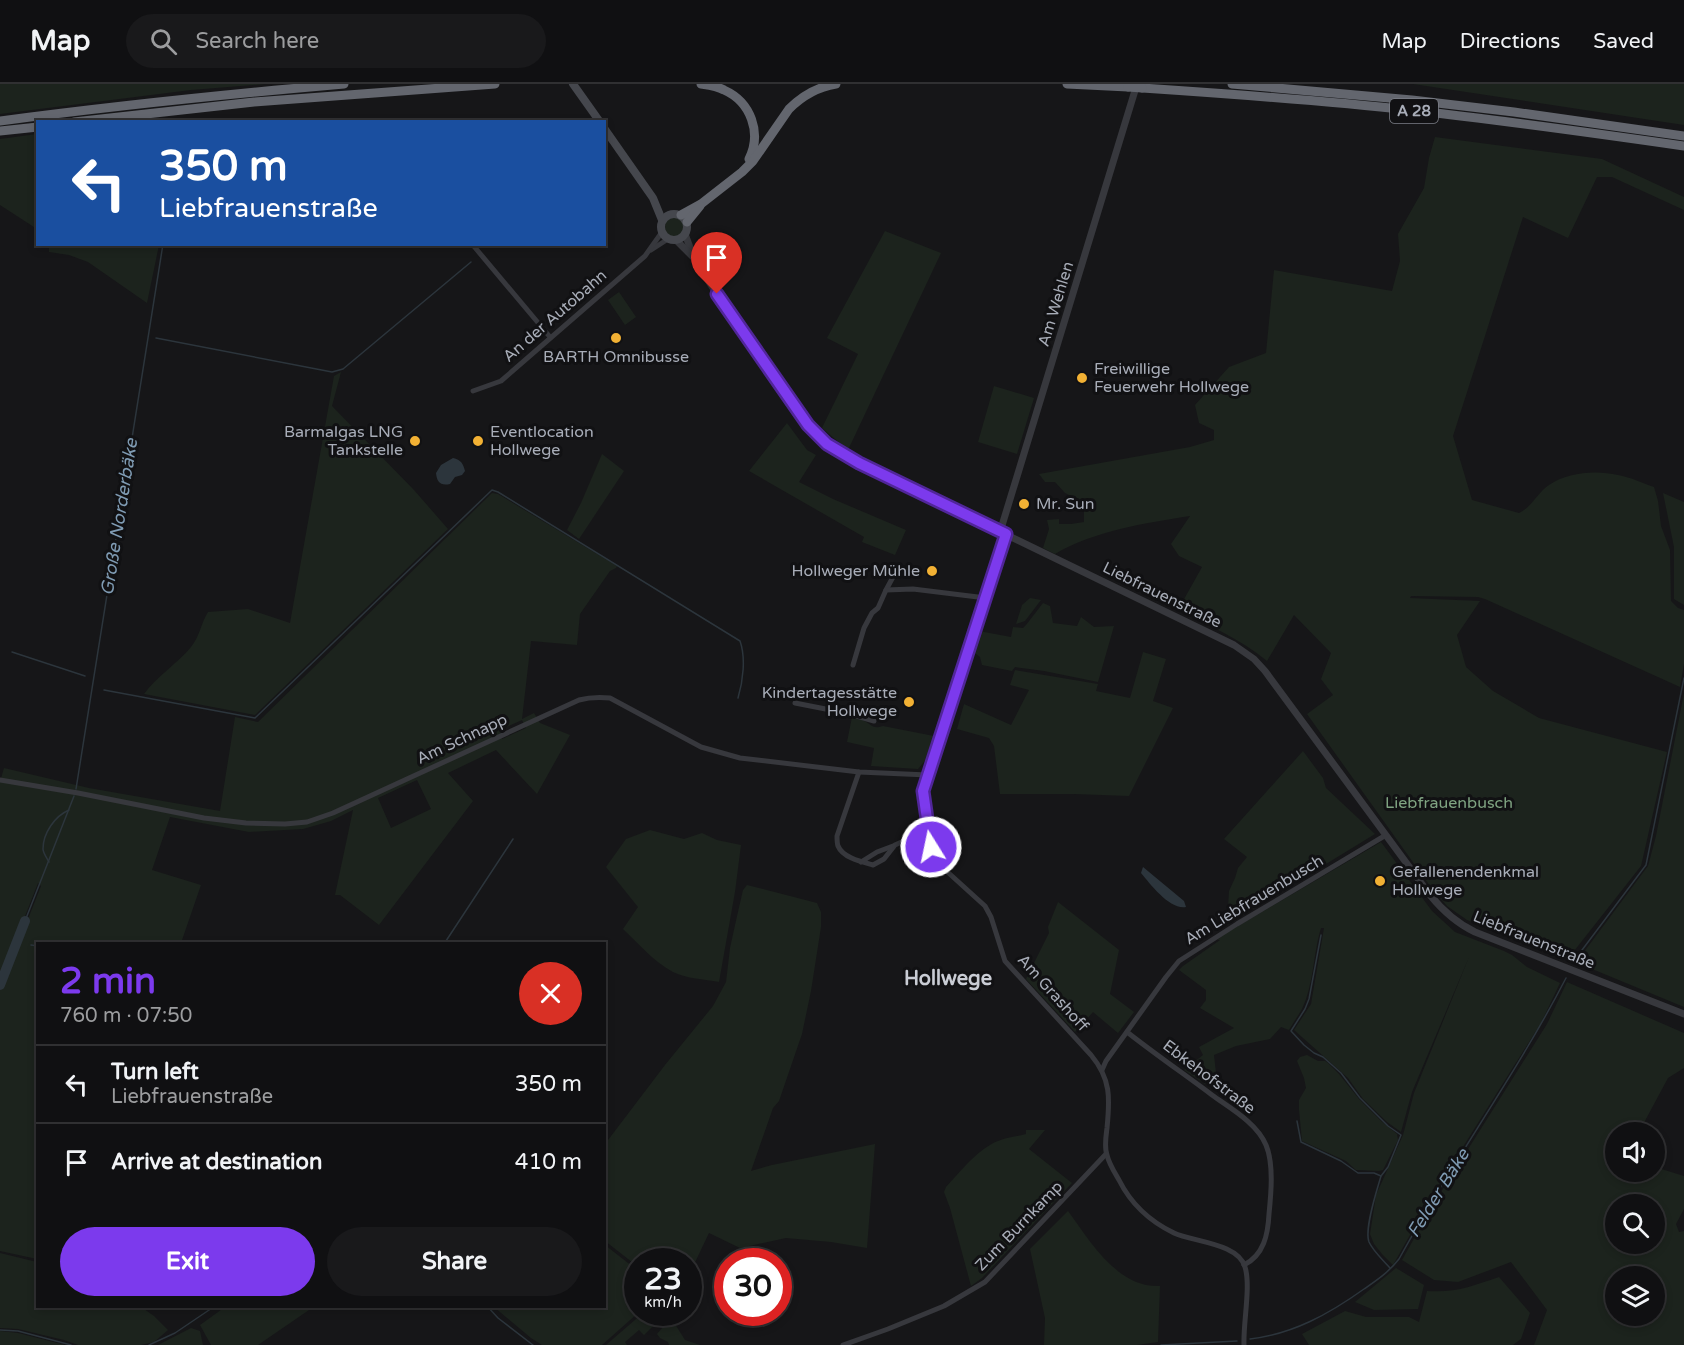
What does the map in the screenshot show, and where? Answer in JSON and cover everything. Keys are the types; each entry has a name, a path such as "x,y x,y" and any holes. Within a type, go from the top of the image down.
{"highway":[{"path":"0,121 173,100 344,84"},
{"path":"92,120 254,102 495,84"},
{"path":"701,84 722,88 729,92 738,98 748,112 754,128 754,146 742,172"},
{"path":"680,217 701,204 742,172 753,161 778,123 796,102 817,89 836,84"},
{"name":"A 28","path":"1067,84 1136,86 1408,110 1684,146"},
{"name":"A 28","path":"1232,84 1412,100 1684,136"},
{"path":"0,132 36,126"}],"main road":[{"path":"573,84 599,120"},
{"path":"606,131 653,198 662,220 662,232 672,239 681,238 686,234 688,226 680,217 653,198"},
{"path":"662,220 680,217"}],"street":[{"name":"Am Wehlen","path":"1003,533 1136,86"},
{"name":"An der Autobahn","path":"650,251 662,232"},
{"name":"Liebfrauenstraße","path":"686,234 694,258 734,319 796,410 816,435 827,444 849,458 1246,652 1263,668 1281,691 1386,835 1437,903 1452,919 1461,925 1684,1014"},
{"name":"Liebfrauenstraße","path":"672,239 694,258"},
{"name":"An der Autobahn","path":"473,391 501,381 650,251 672,239"},
{"path":"474,246 550,337"},
{"name":"Am Grashoff","path":"1003,533 986,598 923,791 931,847 944,869 980,900 989,912 1005,961 1096,1060 1102,1070"},
{"path":"853,665 864,628 872,613 878,608 893,577"},
{"path":"886,590 913,589 986,598"},
{"name":"Am Schnapp","path":"0,780 204,818 246,823 307,822 333,813 590,697 610,698 701,747 740,758 859,772 928,775"},
{"path":"795,704 846,713 874,721"},
{"path":"859,772 837,836 838,847 843,854 873,865 887,856 895,846"},
{"path":"861,862 877,852 928,830"},
{"name":"Am Liebfrauenbusch","path":"1102,1070 1106,1060 1179,961 1386,835"},
{"name":"Ebkehofstraße","path":"1127,1032 1248,1122 1266,1145 1272,1188 1268,1230 1262,1248 1254,1260 1244,1264"},
{"path":"1096,1060 1106,1060"},
{"path":"1102,1070 1108,1098 1106,1154 1131,1202 1141,1212 1174,1233 1220,1247 1235,1254 1244,1264 1246,1294 1244,1345"},
{"name":"Zum Burnkamp","path":"843,1345 944,1306 985,1282 1106,1154"}],"green space":[{"path":"0,84 265,84 191,90 0,114"},
{"path":"1413,84 1684,84 1684,125"},
{"path":"36,134 36,228 0,205 0,139"},
{"name":"Liebfrauenbusch","path":"1435,137 1602,159 1684,197 1684,210 1612,177 1597,177 1568,238 1523,217 1453,436 1472,500 1519,513 1549,485 1573,475 1609,473 1654,487 1661,526 1670,550 1671,601 1684,610 1684,664 1680,687 1485,599 1411,596 1410,598 1480,601 1457,635 1466,667 1493,691 1539,718 1667,752 1641,866 1567,960 1467,920 1447,906 1430,886 1307,714 1333,695 1321,679 1331,653 1294,615 1267,661 1235,639 1178,610 1202,567 1179,556 1171,544 1190,516 1103,534 1086,539 1055,554 1043,548 1049,529 1047,520 1059,519 1059,524 1084,522 1084,502 1065,493 1055,482 1045,482 1039,474 1190,447 1214,440 1214,430 1199,423 1195,405 1229,367 1266,353 1274,270 1392,291 1400,261 1398,234 1424,188"},
{"path":"675,217 682,220 685,227 682,234 675,237 668,234 665,227 668,220"},
{"path":"885,231 941,253 848,450 822,428 858,354 827,338"},
{"path":"49,246 159,246 147,303 88,262 69,255 49,252"},
{"path":"619,292 636,317 625,325 608,300"},
{"path":"341,372 332,406 414,490 448,529 255,715 144,694 191,647 208,612 248,609 290,623 334,376"},
{"path":"994,386 1034,398 1017,454 978,442"},
{"path":"787,423 807,450 816,455 799,482 906,530 895,555 862,542 864,537 749,471"},
{"path":"602,454 624,471 579,539 567,530"},
{"path":"492,493 498,494 617,566 610,571 580,614 577,645 531,641 522,719 534,713 540,723 570,735 537,794 496,750 448,773 473,801 379,925 340,895 335,895 353,810 331,821 303,829 249,832 170,817 152,870 201,885 181,942 36,942 36,1259 0,1251 0,990 41,886 38,883 0,980 0,782 4,768 89,788 220,811 235,717 258,722","holes":["522,720 526,728 502,739 500,730","417,780 431,809 391,828 378,798"]},
{"path":"1663,493 1684,502 1684,605 1674,599 1674,547"},
{"path":"1030,598 1041,600 1025,621 1016,624 1022,605"},
{"path":"1043,603 1050,606 1053,623 1077,626 1081,617 1094,627 1114,626 1098,682 1044,671 1015,667 1012,671 982,665 980,657 972,651 979,631 1011,637 1013,627 1023,628"},
{"path":"1143,652 1166,659 1153,701 1173,708 1129,796 1000,794 994,746 989,738 957,729 964,704 1011,725 1029,690 1010,685 1015,670 1098,684 1096,691 1130,698"},
{"path":"1684,693 1684,1007 1580,964 1578,960 1648,866"},
{"path":"852,717 875,727 883,726 934,736 928,757 918,769 871,766 874,748 847,742"},
{"path":"1303,751 1323,778 1326,788 1375,834 1236,919 1228,908 1229,891 1238,868 1247,857 1224,839"},
{"path":"650,830 684,839 702,833 717,840 741,845 719,982 673,972 653,958 623,929 638,907 606,867 626,839"},
{"path":"1381,842 1432,911 1455,932 1504,951 1527,967 1560,983 1541,1023 1432,1196 1393,1265 1374,1244 1370,1234 1376,1195 1403,1135 1414,1093 1469,957 1412,1092 1401,1132 1363,1099 1348,1078 1294,1030 1311,1004 1324,928 1321,928 1318,938 1306,999 1289,1030 1281,1027 1270,1039 1236,1046 1214,1055 1216,1073 1205,1084 1184,1070 1203,1055 1199,1047 1234,1028 1200,1008 1206,1000 1206,990 1179,970 1226,933"},
{"path":"747,885 817,903 821,912 821,927 802,1034 779,1101 773,1108 751,1171 875,1144 867,1248 786,1238 740,1248 709,1233 702,1248 624,1248 624,1256 606,1242 606,1143 713,1006 726,982 730,948 743,890"},
{"path":"1058,902 1119,950 1110,994 1134,1012 1118,1033 1093,1012 1075,1032 1026,979 1049,933 1048,927"},
{"path":"1567,982 1684,1033 1684,1068 1668,1078 1644,1122 1605,1122 1605,1182 1665,1182 1665,1170 1684,1176 1684,1209 1676,1224 1679,1232 1684,1231 1684,1345 1534,1345 1547,1310 1511,1262 1458,1282 1434,1280 1402,1260 1434,1203 1547,1024"},
{"path":"1307,1055 1328,1063 1359,1099 1397,1134 1398,1140 1383,1170 1356,1170 1346,1161 1302,1141 1299,1100 1306,1088 1297,1061 1300,1057"},
{"path":"1026,1130 1045,1130 1029,1149 1072,1183 982,1278 971,1286 944,1192 961,1170 984,1149 999,1141 1026,1134"},
{"path":"1068,1211 1095,1248 1118,1271 1145,1285 1160,1286 1158,1342 1137,1345 1044,1345 1045,1318 1030,1249"},
{"path":"606,1246 624,1260 624,1325 602,1345 542,1345 495,1308 606,1308"},
{"path":"0,1253 36,1262 36,1308 142,1308 168,1330 154,1342 141,1345 78,1345 18,1329 0,1328"},
{"path":"1396,1268 1424,1285 1418,1309 1374,1310 1355,1302"},
{"path":"1499,1277 1530,1313 1521,1339 1513,1345 1309,1345 1302,1334 1345,1311 1366,1317 1409,1317 1419,1322 1427,1291 1455,1290"},
{"path":"224,1308 308,1308 309,1310 258,1345 211,1345 200,1325"},
{"path":"628,1326 653,1326 644,1335 639,1330 625,1342 627,1345 606,1345"},
{"path":"676,1326 685,1340 700,1345 669,1345 657,1334 663,1327"},
{"path":"191,1328 200,1331 203,1345 158,1345"},
{"path":"0,1331 18,1333 65,1345 0,1345"}],"shaded area":[{"path":"453,458 461,462 465,471 462,475 455,477 450,484 441,484 436,473 441,465"},
{"path":"1143,867 1184,901 1186,907 1174,905 1161,896 1141,873"}],"waterway":[{"name":"Große Norderbäke","path":"76,789 163,246"},
{"path":"156,338 332,372 343,369 471,262"},
{"path":"104,690 255,718 492,490 740,641 743,670 738,698"},
{"path":"12,652 85,676"},
{"name":"Felder Bäke","path":"1573,962 1646,865 1684,678"},
{"name":"Große Norderbäke","path":"25,921 74,796"},
{"name":"Große Norderbäke","path":"49,862 43,851 45,837 55,821 69,810"},
{"path":"445,942 513,839"},
{"name":"Große Norderbäke","path":"0,985 25,921"},
{"path":"1321,935 1309,999 1291,1031 1304,1045 1323,1057 1341,1073 1360,1098 1388,1126 1401,1135 1388,1167 1381,1176"},
{"path":"31,945 36,946"},
{"name":"Felder Bäke","path":"1250,1339 1296,1328 1324,1314 1374,1282 1395,1264 1547,1014 1566,978"},
{"path":"1297,1121 1301,1142 1341,1161 1358,1173 1374,1173 1381,1176 1372,1209 1368,1236 1373,1249 1390,1268"},
{"name":"Felder Bäke","path":"149,1345 175,1333 212,1308"},
{"name":"Felder Bäke","path":"489,1308 533,1345"},
{"name":"Felder Bäke","path":"0,1330 18,1331 71,1345"},
{"name":"Felder Bäke","path":"1161,1345 1237,1341"}],"place":[{"name":"BARTH Omnibusse","path":"616,338"},
{"name":"Freiwillige Feuerwehr Hollwege","path":"1082,378"},
{"name":"Barmalgas LNG Tankstelle","path":"415,441"},
{"name":"Eventlocation Hollwege","path":"478,441"},
{"name":"Mr. Sun","path":"1024,504"},
{"name":"Hollweger Mühle","path":"932,571"},
{"name":"Kindertagesstätte Hollwege","path":"909,702"},
{"name":"Gefallenendenkmal Hollwege","path":"1380,881"}],"district":[{"name":"Hollwege","path":"948,979"}],"route":[{"path":"717,294 816,435 833,449 859,463 1006,534 923,791 931,847"}]}
